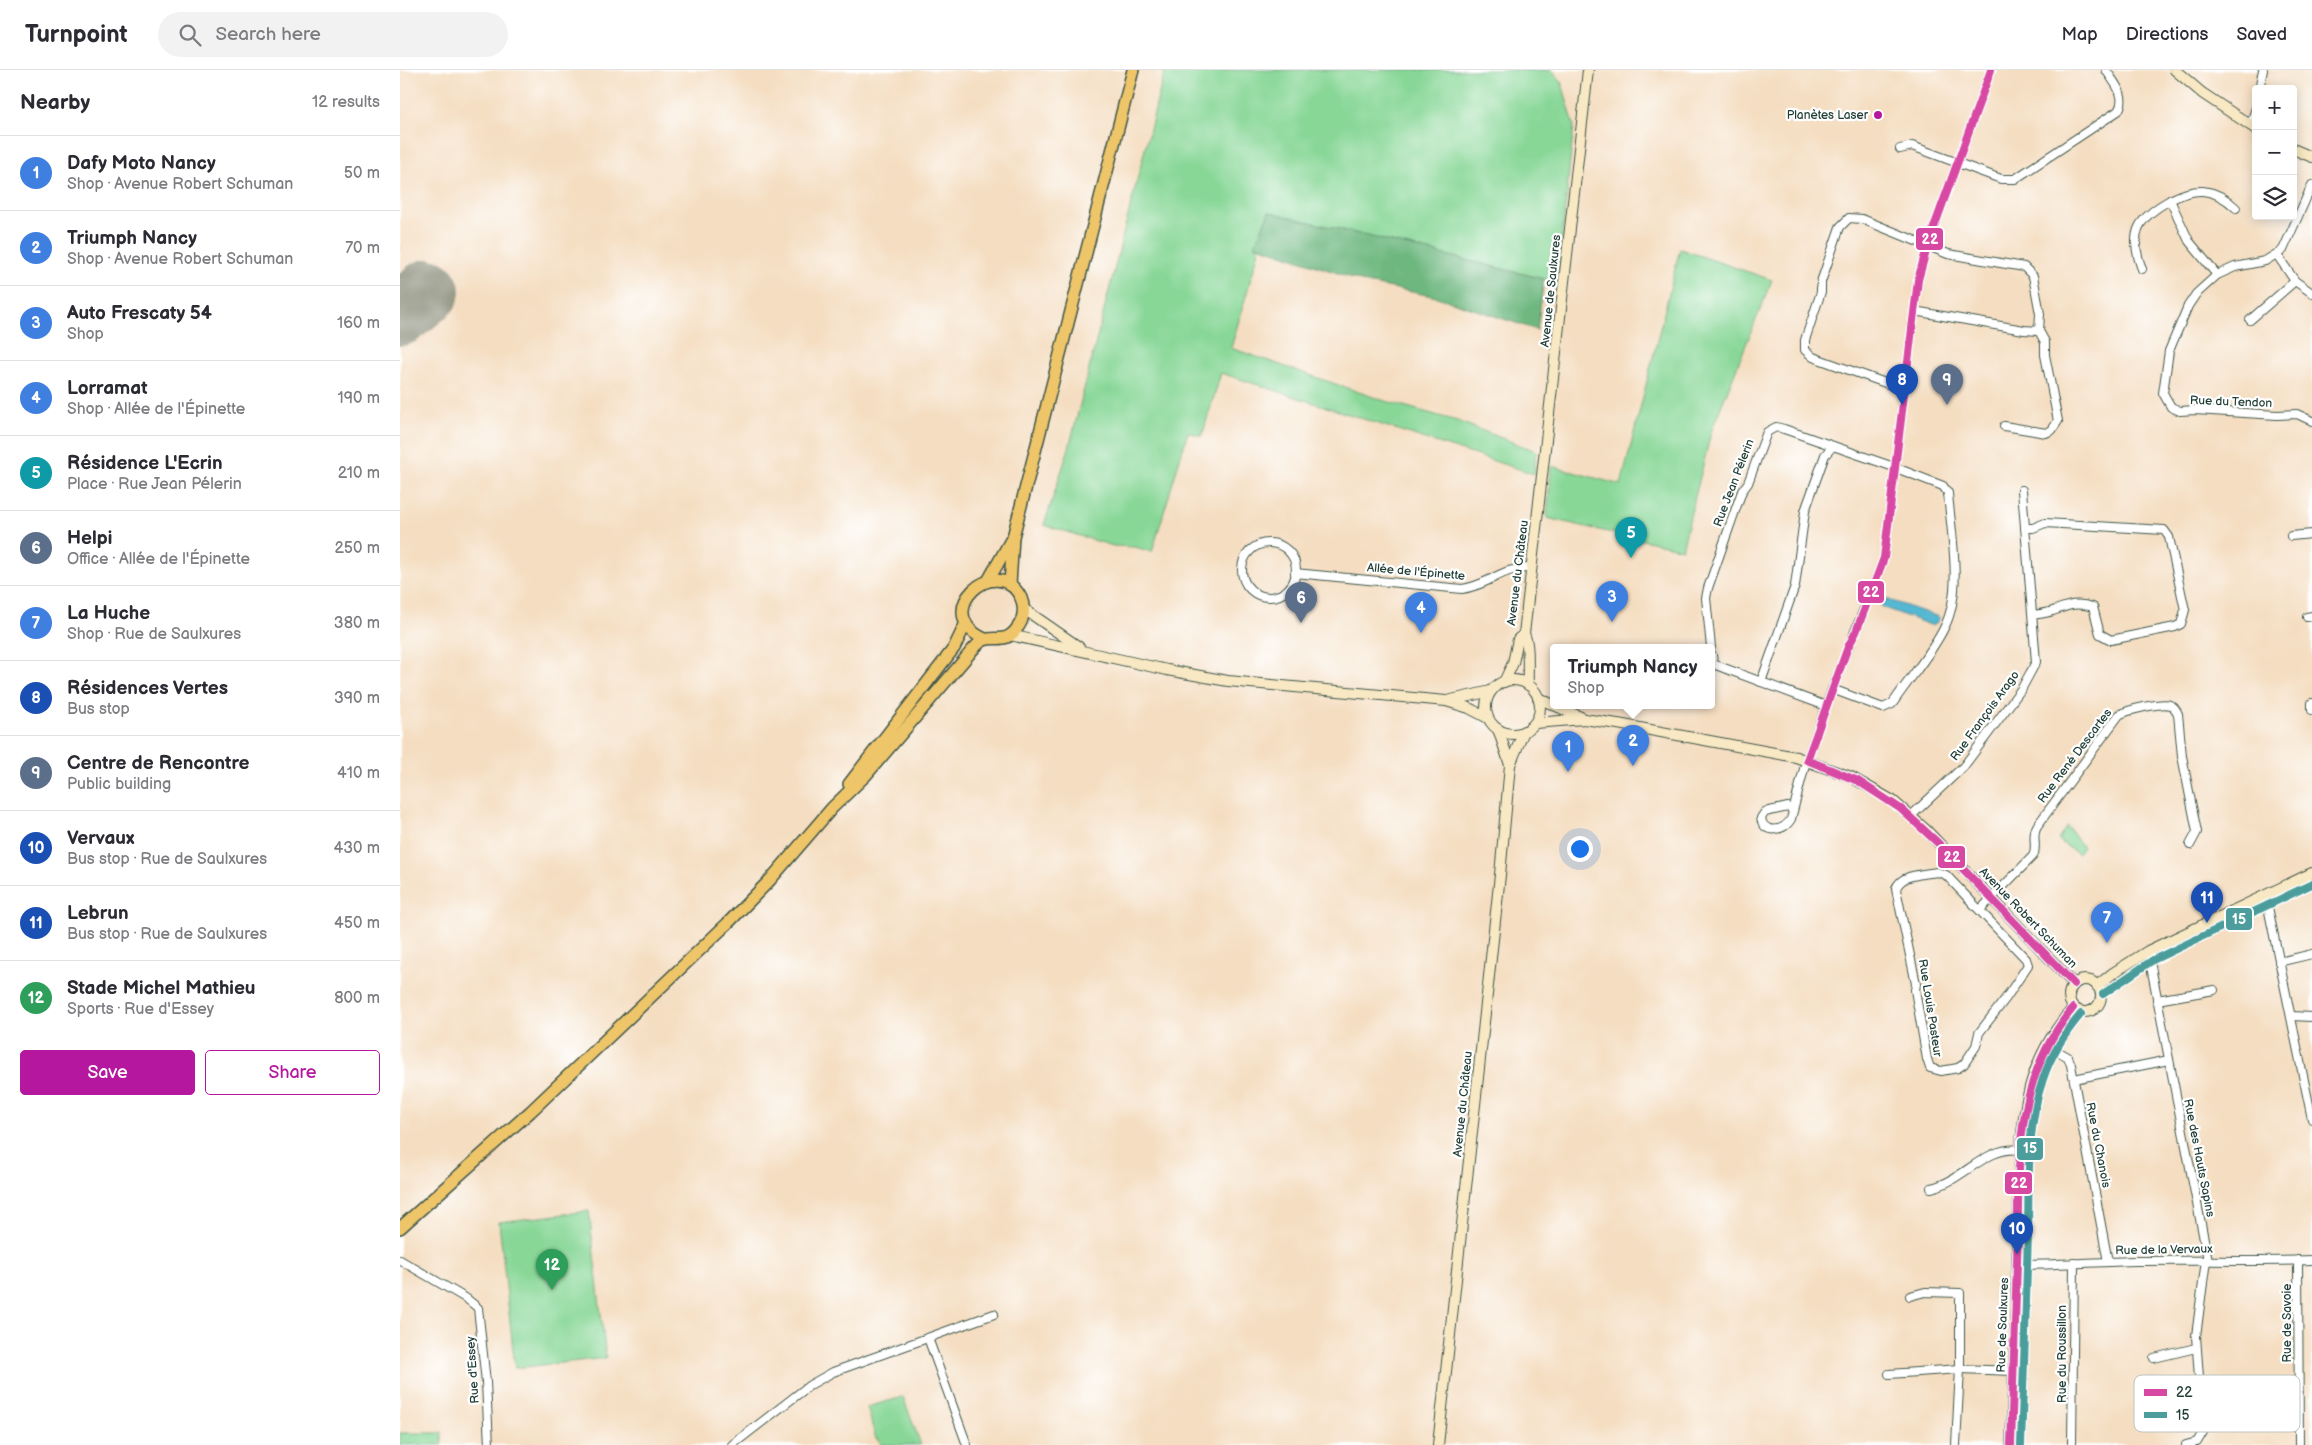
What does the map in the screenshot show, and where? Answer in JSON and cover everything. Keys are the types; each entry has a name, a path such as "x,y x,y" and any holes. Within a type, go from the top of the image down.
{"main road":[{"path":"1010,585 1012,537 1132,70"},
{"path":"988,581 1012,537"},
{"path":"995,580 1010,585 1022,599 1024,608 1020,624 1010,635 1002,639 985,639 977,636 966,623 963,612 967,596 978,584 988,581 995,580"},
{"path":"400,1228 523,1119 684,966 770,880 832,808 954,648 966,623"},
{"path":"832,808 866,775 965,659 985,639"}],"street":[{"name":"Avenue de Saulxures","path":"1538,516 1588,70"},
{"path":"1793,810 1807,760 1826,706 1884,558 1918,280 1928,244 1991,70"},
{"path":"1900,149 1912,146 2000,180 2015,179 2118,111 2123,104 2122,95 2106,70"},
{"path":"2175,70 2202,93 2252,127"},
{"path":"2260,85 2263,70"},
{"path":"2297,151 2312,157"},
{"path":"2312,184 2291,236 2283,250 2277,255 2294,281 2312,293"},
{"path":"2142,269 2136,251 2136,236 2139,225 2144,217 2170,200 2184,192 2201,190 2224,198 2236,208"},
{"path":"2170,200 2189,241 2217,275"},
{"path":"1905,386 1891,386 1813,357 1804,350 1805,340 1821,292 1822,282 1844,221 1854,217 1928,244 1948,254 2024,268 2030,271 2033,276 2040,314 2039,331 2045,342 2045,355 2058,421 2052,430 2046,433 2004,426"},
{"name":"Rue du Tendon","path":"2277,255 2265,261 2235,267 2217,275 2196,294 2188,306 2170,351 2163,394 2166,402 2180,411 2195,410 2277,415 2298,414 2312,421"},
{"path":"2250,320 2294,281"},
{"path":"1914,311 2039,331"},
{"name":"Rue Jean Pélerin","path":"1711,644 1706,598 1708,588 1742,491 1748,483 1767,432 1776,427 1943,486 1948,493 1954,592 1950,612 1942,632 1895,700 1887,707 1883,708 1832,690"},
{"path":"1761,682 1795,586 1805,511 1825,454 1832,446"},
{"name":"Rue François Arago","path":"1911,816 1964,766 2033,669 2036,662 2022,490"},
{"name":"Avenue du Château","path":"1528,685 1527,640 1524,634 1538,516"},
{"path":"2025,528 2033,528 2045,523 2164,530 2169,537 2185,610 2181,624 2175,627 2111,640 2100,634 2093,607 2081,603 2061,607 2053,612 2032,614"},
{"path":"2292,536 2312,534"},
{"path":"1270,543 1277,544 1289,552 1293,558 1295,573 1290,586 1285,591 1272,596 1264,596 1251,590 1246,584 1243,578 1243,564 1250,551 1256,547 1270,543"},
{"name":"Allée de l'Épinette","path":"1295,573 1462,589 1480,585 1509,569 1531,568"},
{"path":"1024,608 1084,650"},
{"name":"Avenue du Château","path":"1504,682 1513,663 1518,639 1524,634"},
{"path":"1010,635 1167,670 1228,681 1446,701 1469,708 1488,718 1498,729 1515,734 1524,731 1535,723 1540,706 1538,698 1528,685 1512,680 1504,682 1491,691 1446,701"},
{"path":"1715,661 1761,682 1826,706"},
{"path":"1488,718 1486,707 1491,691"},
{"name":"Avenue Robert Schuman","path":"1538,698 1550,703"},
{"path":"2312,702 2312,710"},
{"name":"Rue René Descartes","path":"1992,898 2034,856 2036,848 2033,834 2037,826 2119,714 2127,710 2166,704 2175,708 2178,714 2182,756 2197,832 2190,845"},
{"name":"Avenue Robert Schuman","path":"1562,709 1584,719 1807,760 1834,769 1867,785 1911,816 2074,984"},
{"name":"Avenue Robert Schuman","path":"1535,723 1584,719"},
{"name":"Avenue du Château","path":"1498,729 1510,765"},
{"name":"Avenue du Château","path":"1438,1445 1500,875 1510,765 1524,731"},
{"name":"Rue Louis Pasteur","path":"1941,873 1946,875 1980,910 2026,960 2028,965 1979,1033 1976,1046 1964,1064 1958,1068 1937,1071 1930,1068 1927,1059 1915,990 1916,984 1896,892 1897,885 1906,878 1941,873"},
{"path":"2097,986 2148,951 2312,873"},
{"path":"2262,897 2268,906 2312,1119"},
{"path":"1980,910 1992,898"},
{"name":"Rue des Hauts Sapins","path":"2148,951 2207,1260 2196,1348 2198,1375"},
{"path":"2280,962 2312,954"},
{"path":"2085,980 2097,986 2101,998 2097,1007 2083,1012 2073,1008 2069,997 2074,984 2085,980"},
{"path":"2157,1000 2214,990"},
{"name":"Rue de Saulxures","path":"2011,1445 2021,1150 2024,1119 2030,1086 2046,1045 2060,1023 2073,1008"},
{"path":"2291,1016 2312,1017"},
{"name":"Rue du Chanois","path":"2046,1045 2068,1057 2074,1078 2108,1262"},
{"path":"2074,1078 2169,1060"},
{"path":"1931,1188 1950,1180 1990,1155 2007,1148 2021,1150"},
{"name":"Rue d'Essey","path":"400,1260 475,1304 481,1314 489,1445"},
{"name":"Rue de la Vervaux","path":"2017,1265 2207,1260 2312,1260"},
{"name":"Rue de Savoie","path":"2298,1260 2299,1375"},
{"name":"Rue du Roussillon","path":"2072,1445 2074,1263"},
{"path":"1910,1296 1925,1292 1960,1293 1960,1369 1956,1445"},
{"path":"732,1445 810,1384 833,1372 994,1314"},
{"path":"928,1338 966,1445"},
{"path":"2154,1358 2196,1348"},
{"path":"1889,1374 1960,1369 2014,1371"},
{"name":"Rue des Hauts Sapins","path":"2186,1445 2197,1442 2203,1432"},
{"name":"Rue de Savoie","path":"2299,1432 2299,1445"}],"green space":[{"path":"1165,70 1552,70 1562,83 1574,125 1557,282 1269,212 1256,246 1260,247 1231,348 1382,400 1457,421 1536,451 1534,474 1221,373 1202,436 1188,432 1152,552 1135,547 1113,546 1044,525 1069,448"},
{"path":"1269,212 1544,279 1537,330 1437,297 1367,283 1255,245"},
{"path":"1680,249 1772,280 1712,429 1682,549 1547,518 1551,466 1621,485"},
{"path":"2067,826 2083,847 2078,854 2058,840"},
{"path":"589,1211 606,1358 515,1368 499,1222"},
{"path":"903,1397 921,1445 881,1445 879,1439 876,1439 867,1407"},
{"path":"400,1433 442,1433 442,1445 400,1445"}],"water":[{"path":"1886,599 1939,617 1939,620 1933,626 1884,608 1881,606"}],"taxiway":[{"path":"400,291 405,306 400,323"}],"runway":[{"path":"400,314 428,291"}],"transit line":[{"name":"22","path":"1807,760 1848,647 1856,632 1884,558 1918,280 1928,244 1991,70"},
{"name":"22","path":"1807,760 1858,781 1901,809 1938,843 2074,984"},
{"name":"15","path":"2103,994 2153,960 2312,884"},
{"name":"22","path":"2011,1445 2019,1161 2022,1129 2028,1098 2038,1067 2053,1037 2073,1008"},
{"name":"15","path":"2021,1445 2031,1136 2043,1079 2054,1053 2081,1014"}],"place":[{"name":"Planètes Laser","path":"1878,115"},
{"name":"Résidences Vertes","path":"1902,405"},
{"name":"Centre de Rencontre","path":"1947,405"},
{"name":"Résidence L'Ecrin","path":"1631,558"},
{"name":"Auto Frescaty 54","path":"1612,622"},
{"name":"Helpi","path":"1301,623"},
{"name":"Lorramat","path":"1421,633"},
{"name":"Triumph Nancy","path":"1633,766"},
{"name":"Dafy Moto Nancy","path":"1568,772"},
{"name":"Lebrun","path":"2207,923"},
{"name":"La Huche","path":"2107,943"},
{"name":"Vervaux","path":"2017,1254"},
{"name":"Stade Michel Mathieu","path":"552,1290"}]}
